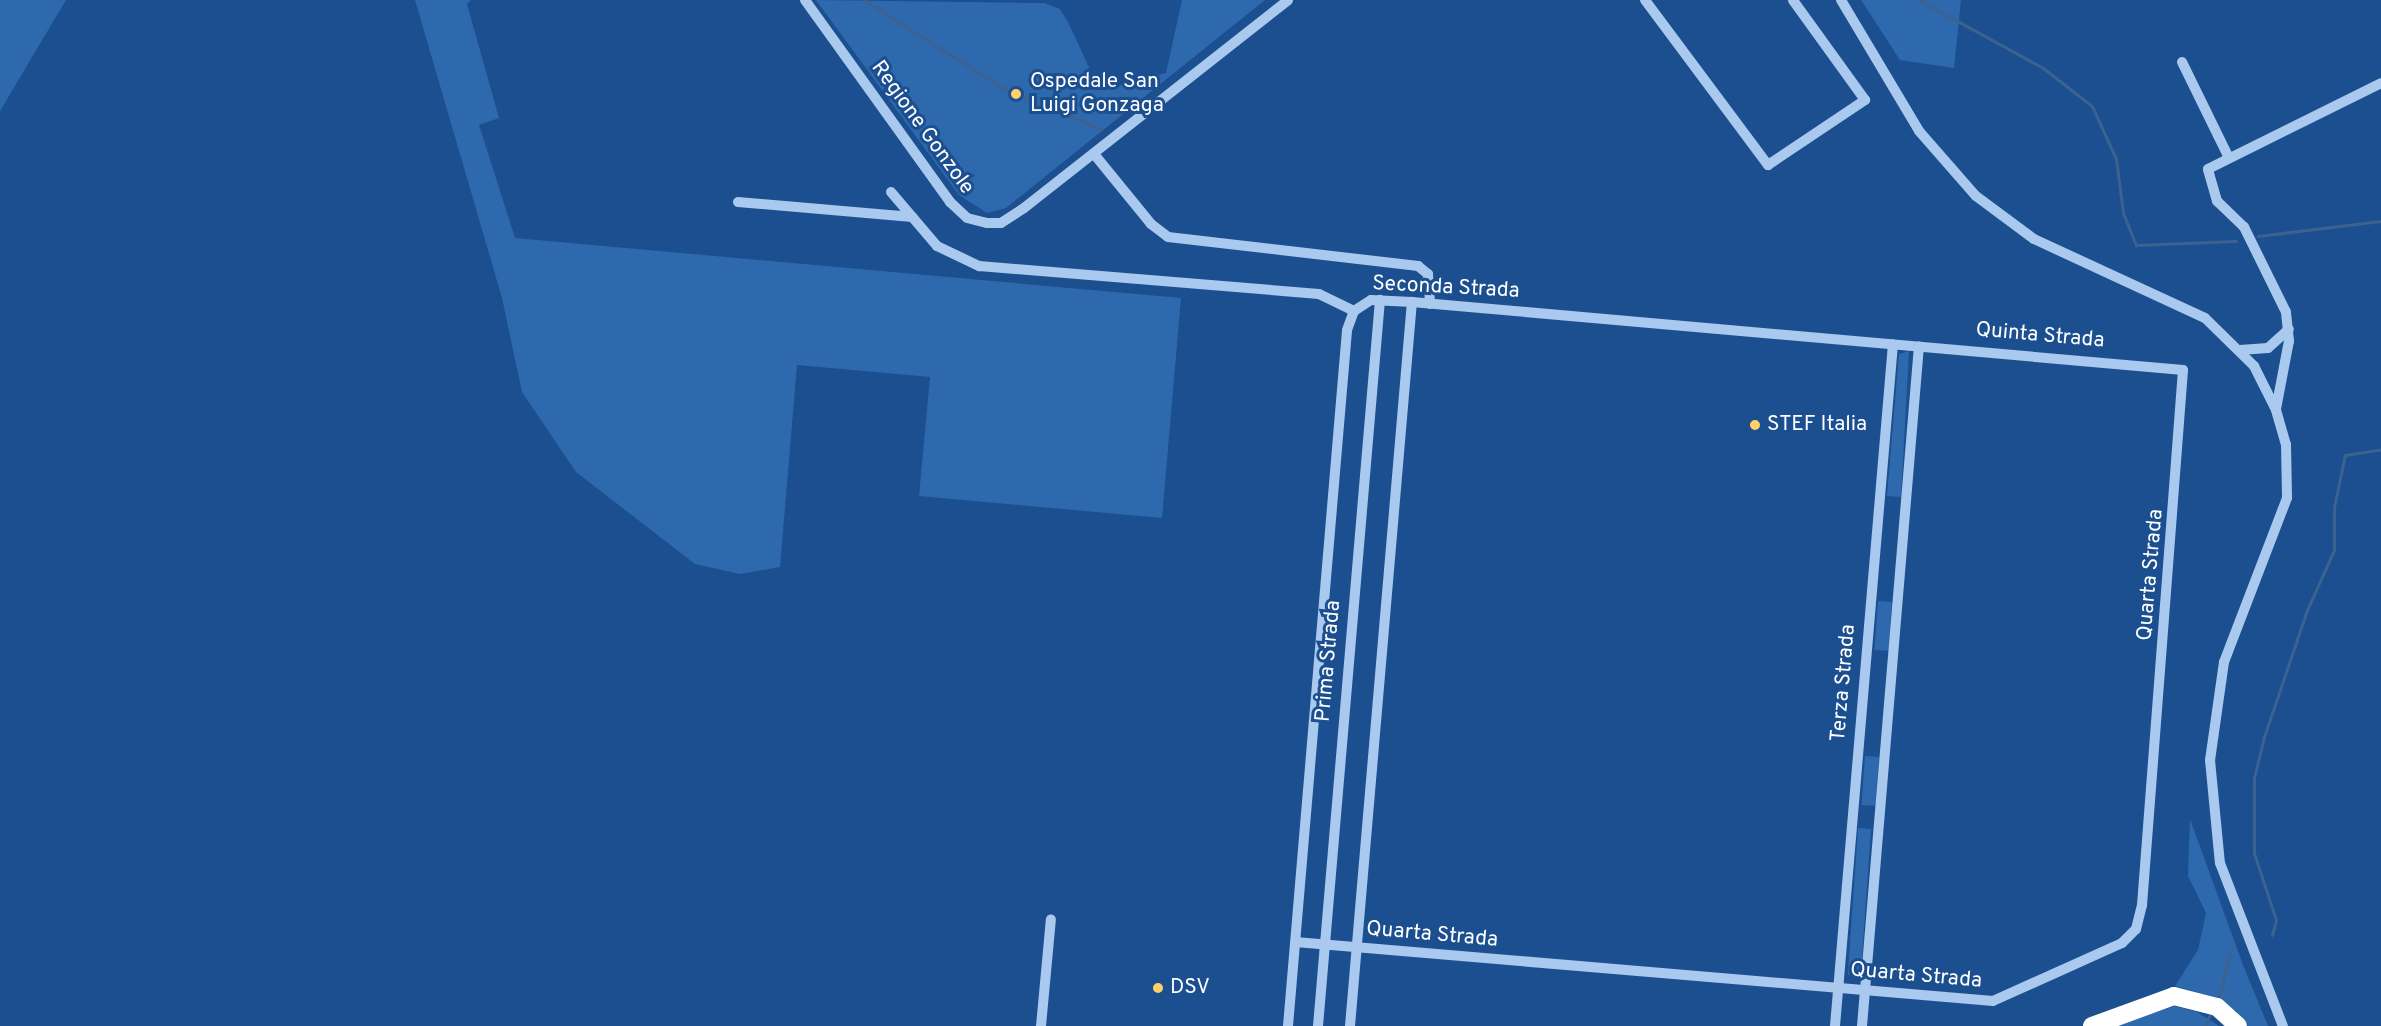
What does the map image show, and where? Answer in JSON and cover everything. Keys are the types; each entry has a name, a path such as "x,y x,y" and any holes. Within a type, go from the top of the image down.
{"highway":[{"path":"2092,1026 2174,996 2217,1007 2238,1026"}],"street":[{"name":"Regione Gonzole","path":"805,0 950,202 975,222 1001,223 1095,154 1288,0"},
{"path":"1646,0 1768,165 1865,100 1793,0"},
{"path":"1841,0 1919,130 1990,209 2076,261 2183,304 2240,350 2276,410 2286,444 2287,498 2224,662 2210,760 2220,863 2283,1026"},
{"path":"2181,62 2229,158"},
{"path":"2276,410 2289,330 2286,312 2244,227 2217,201 2208,169 2381,83"},
{"path":"1095,154 1151,224 1168,237 1418,266 1428,274 1430,304"},
{"name":"Seconda Strada","path":"891,192 947,254 980,266 1318,294 1354,311 1365,302 1380,300 1893,344"},
{"path":"738,202 912,217"},
{"name":"Prima Strada","path":"1318,1026 1380,300"},
{"path":"1350,1026 1412,302"},
{"name":"Prima Strada","path":"1288,1026 1347,330 1354,311"},
{"path":"2240,350 2268,348 2289,330"},
{"name":"Quinta Strada","path":"1893,344 2183,370"},
{"name":"Terza Strada","path":"1834,1026 1893,344"},
{"path":"1862,1026 1920,346"},
{"name":"Quarta Strada","path":"1295,942 1993,1001 2105,952 2136,929 2166,634 2183,370"},
{"path":"1041,1026 1051,919"}],"shaded area":[{"path":"0,0 66,0 0,111"},
{"path":"415,0 471,0 467,4 499,118 479,125 515,238 1181,298 1162,518 919,496 930,377 797,365 780,567 740,574 695,564 576,472 522,392 502,298"},
{"name":"Ospedale San Luigi Gonzaga","path":"816,0 1044,3 1060,9 1094,78 1114,87 1166,73 1182,0 1265,0 1006,208 987,213 959,195"},
{"path":"1861,0 1961,0 1954,68 1900,60"},
{"path":"1909,351 1901,497 1887,496 1899,354"},
{"path":"1878,601 1892,602 1889,651 1875,650"},
{"path":"1865,756 1879,757 1876,806 1862,805"},
{"path":"2190,819 2243,965 2268,1026 2246,1026 2236,1011 2207,995 2175,986 2198,950 2206,913 2188,876"},
{"path":"1858,828 1871,829 1861,976 1848,975"},
{"path":"2175,1006 2197,1012 2219,1026 2112,1026"}],"waterway":[{"path":"864,0 1006,90 1101,129"},
{"path":"1919,0 2043,68 2092,106 2116,159 2123,213 2136,245 2236,241"},
{"path":"2258,236 2381,221"},
{"path":"2272,935 2276,920 2254,853 2254,778 2264,737 2307,610 2334,550 2334,507 2345,455 2381,449"},
{"path":"2219,997 2231,949"},
{"path":"2205,1026 2211,1011"}],"place":[{"name":"Ospedale San Luigi Gonzaga","path":"1016,94"},
{"name":"STEF Italia","path":"1755,425"},
{"name":"DSV","path":"1158,988"}]}
